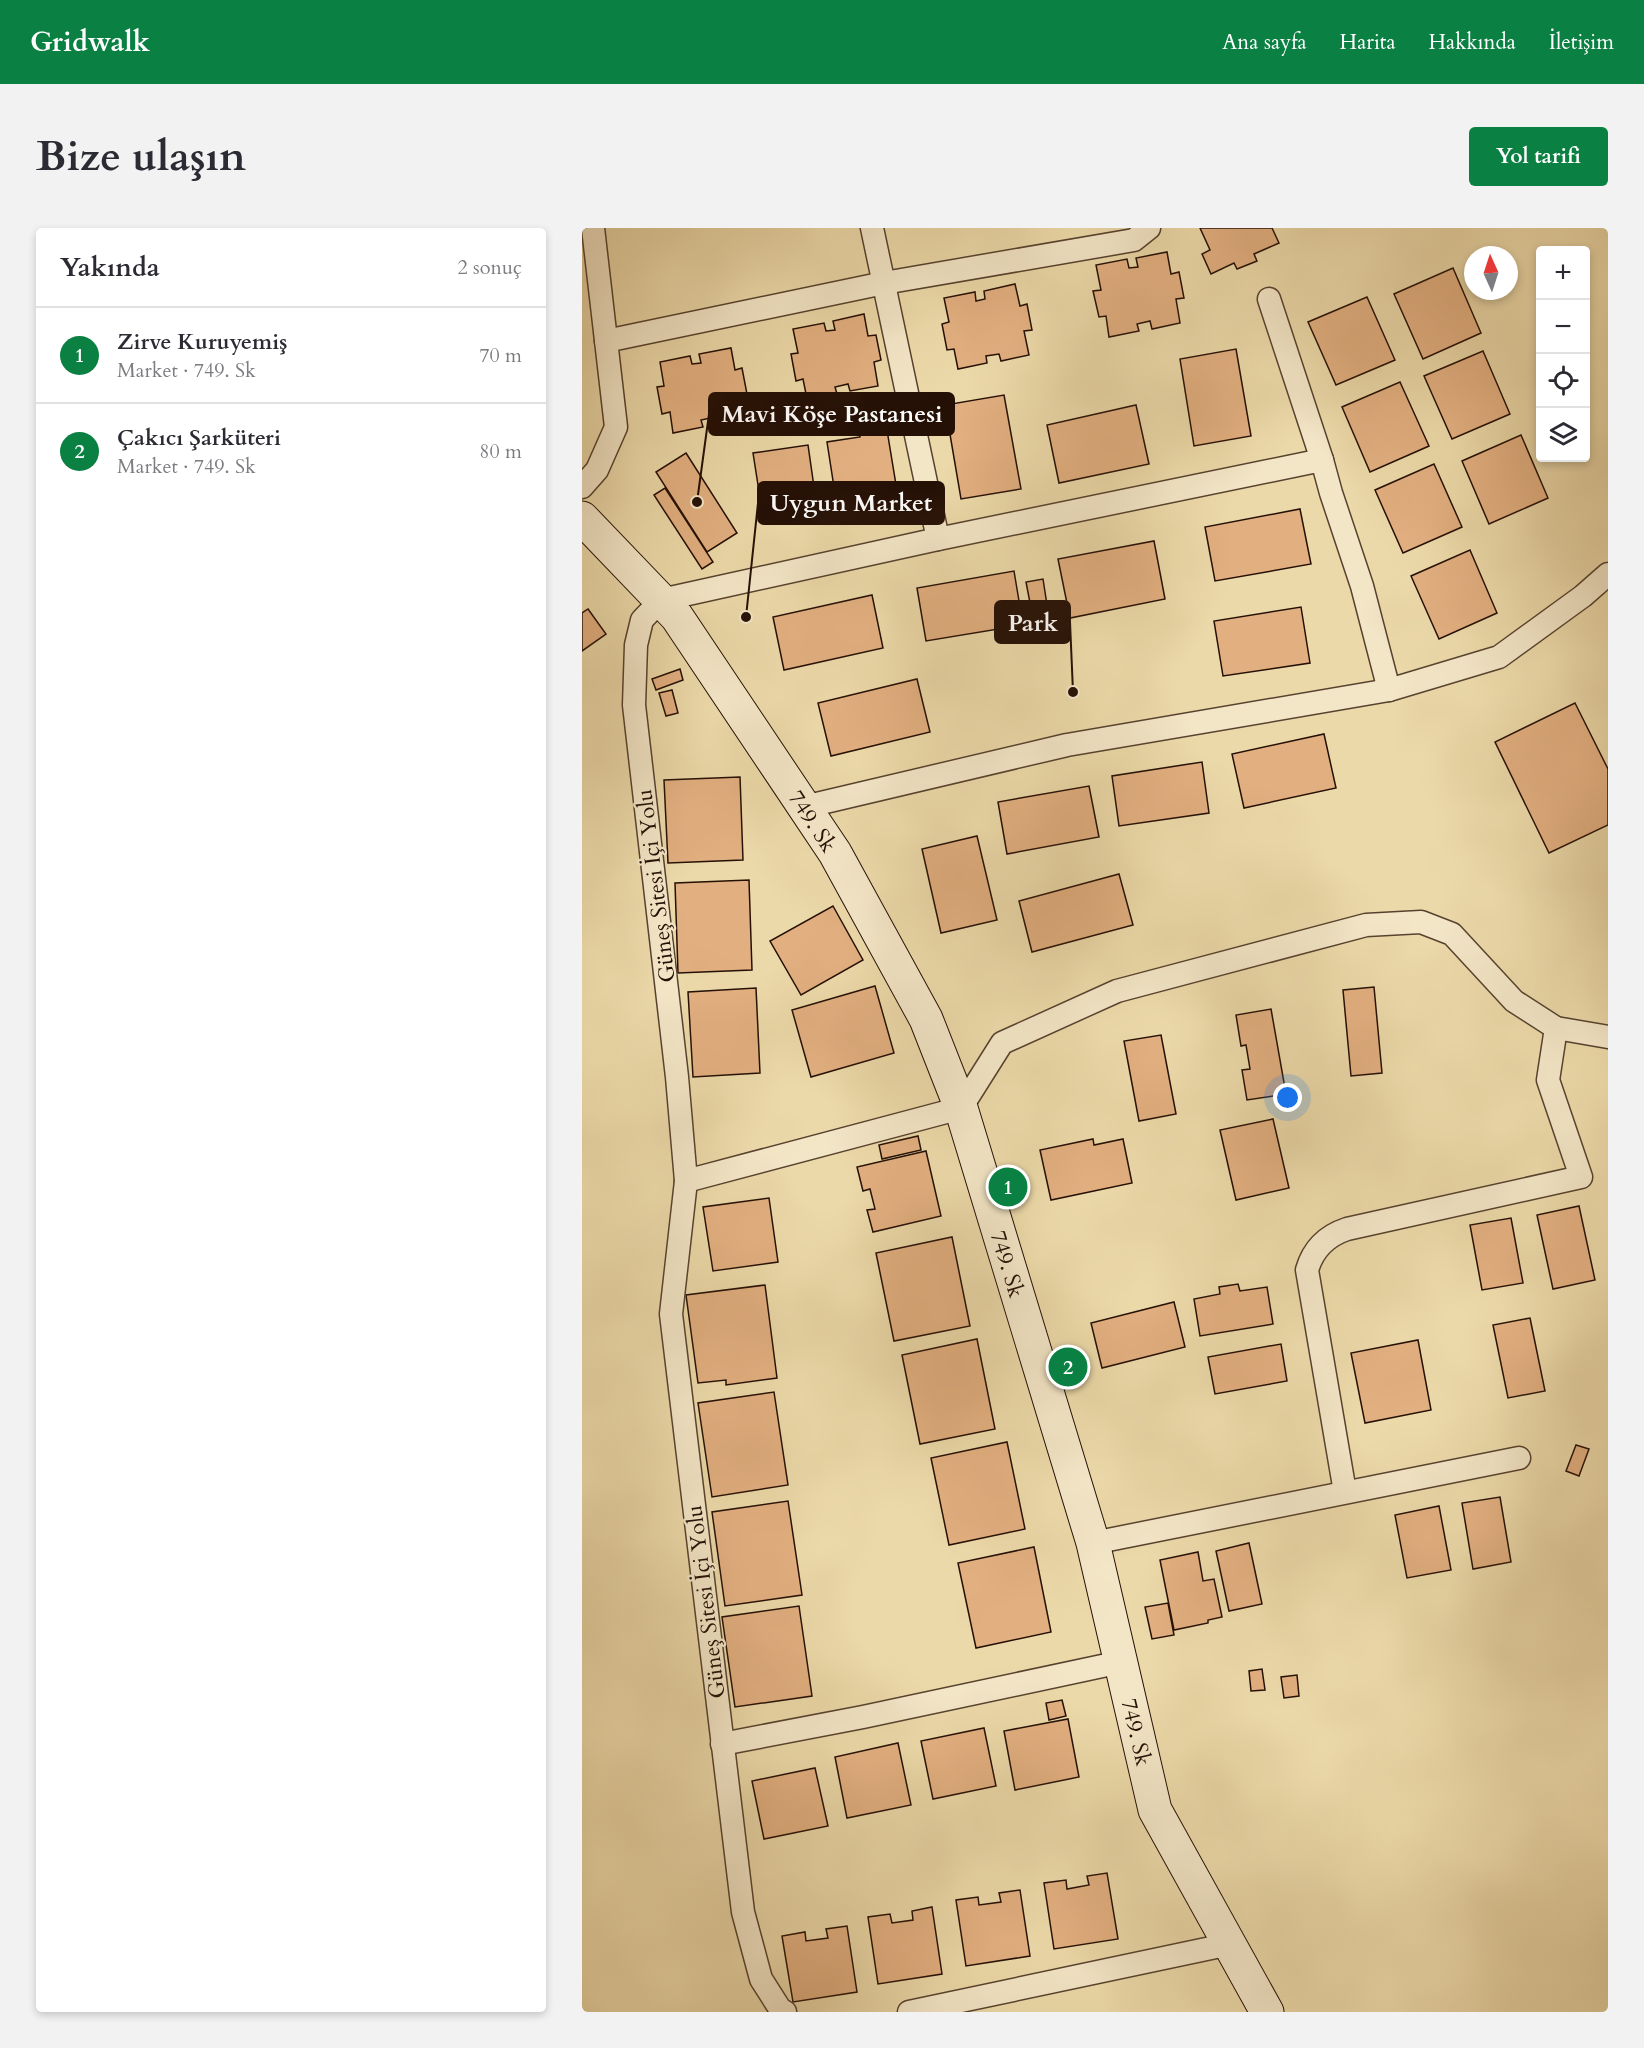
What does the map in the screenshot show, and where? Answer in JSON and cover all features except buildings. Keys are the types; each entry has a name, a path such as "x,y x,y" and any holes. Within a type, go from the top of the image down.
{"street":[{"path":"582,487 597,470 616,427 593,228"},
{"path":"872,228 938,539"},
{"path":"606,341 884,284 1134,240 1149,228"},
{"path":"1269,299 1362,586 1389,690"},
{"path":"661,600 938,539 1322,460"},
{"name":"749. Sk","path":"582,518 677,617 835,853 926,1019 961,1108 1093,1543 1155,1810 1268,2012"},
{"path":"804,807 1067,745 1389,690 1499,657 1583,596 1608,574"},
{"name":"Güneş Sitesi İçi Yolu","path":"661,600 642,620 636,645 634,705 677,1077 686,1181 671,1314 742,1912 761,1979 780,2009 785,2012"},
{"path":"686,1181 961,1108 1002,1043 1117,991 1366,925 1421,922 1452,934 1514,1001 1556,1028 1608,1037"},
{"path":"1345,1492 1306,1270 1310,1260 1324,1241 1335,1233 1347,1229 1581,1177 1548,1080 1556,1028"},
{"path":"1093,1543 1519,1458"},
{"path":"722,1744 863,1717 1121,1662"},
{"path":"909,2012 1230,1944"}],"place":[{"name":"Mavi Köşe Pastanesi","path":"697,502"},
{"name":"Uygun Market","path":"746,617"},
{"name":"Park","path":"1073,692"},
{"name":"Zirve Kuruyemiş","path":"1008,1187"},
{"name":"Çakıcı Şarküteri","path":"1068,1367"}]}
